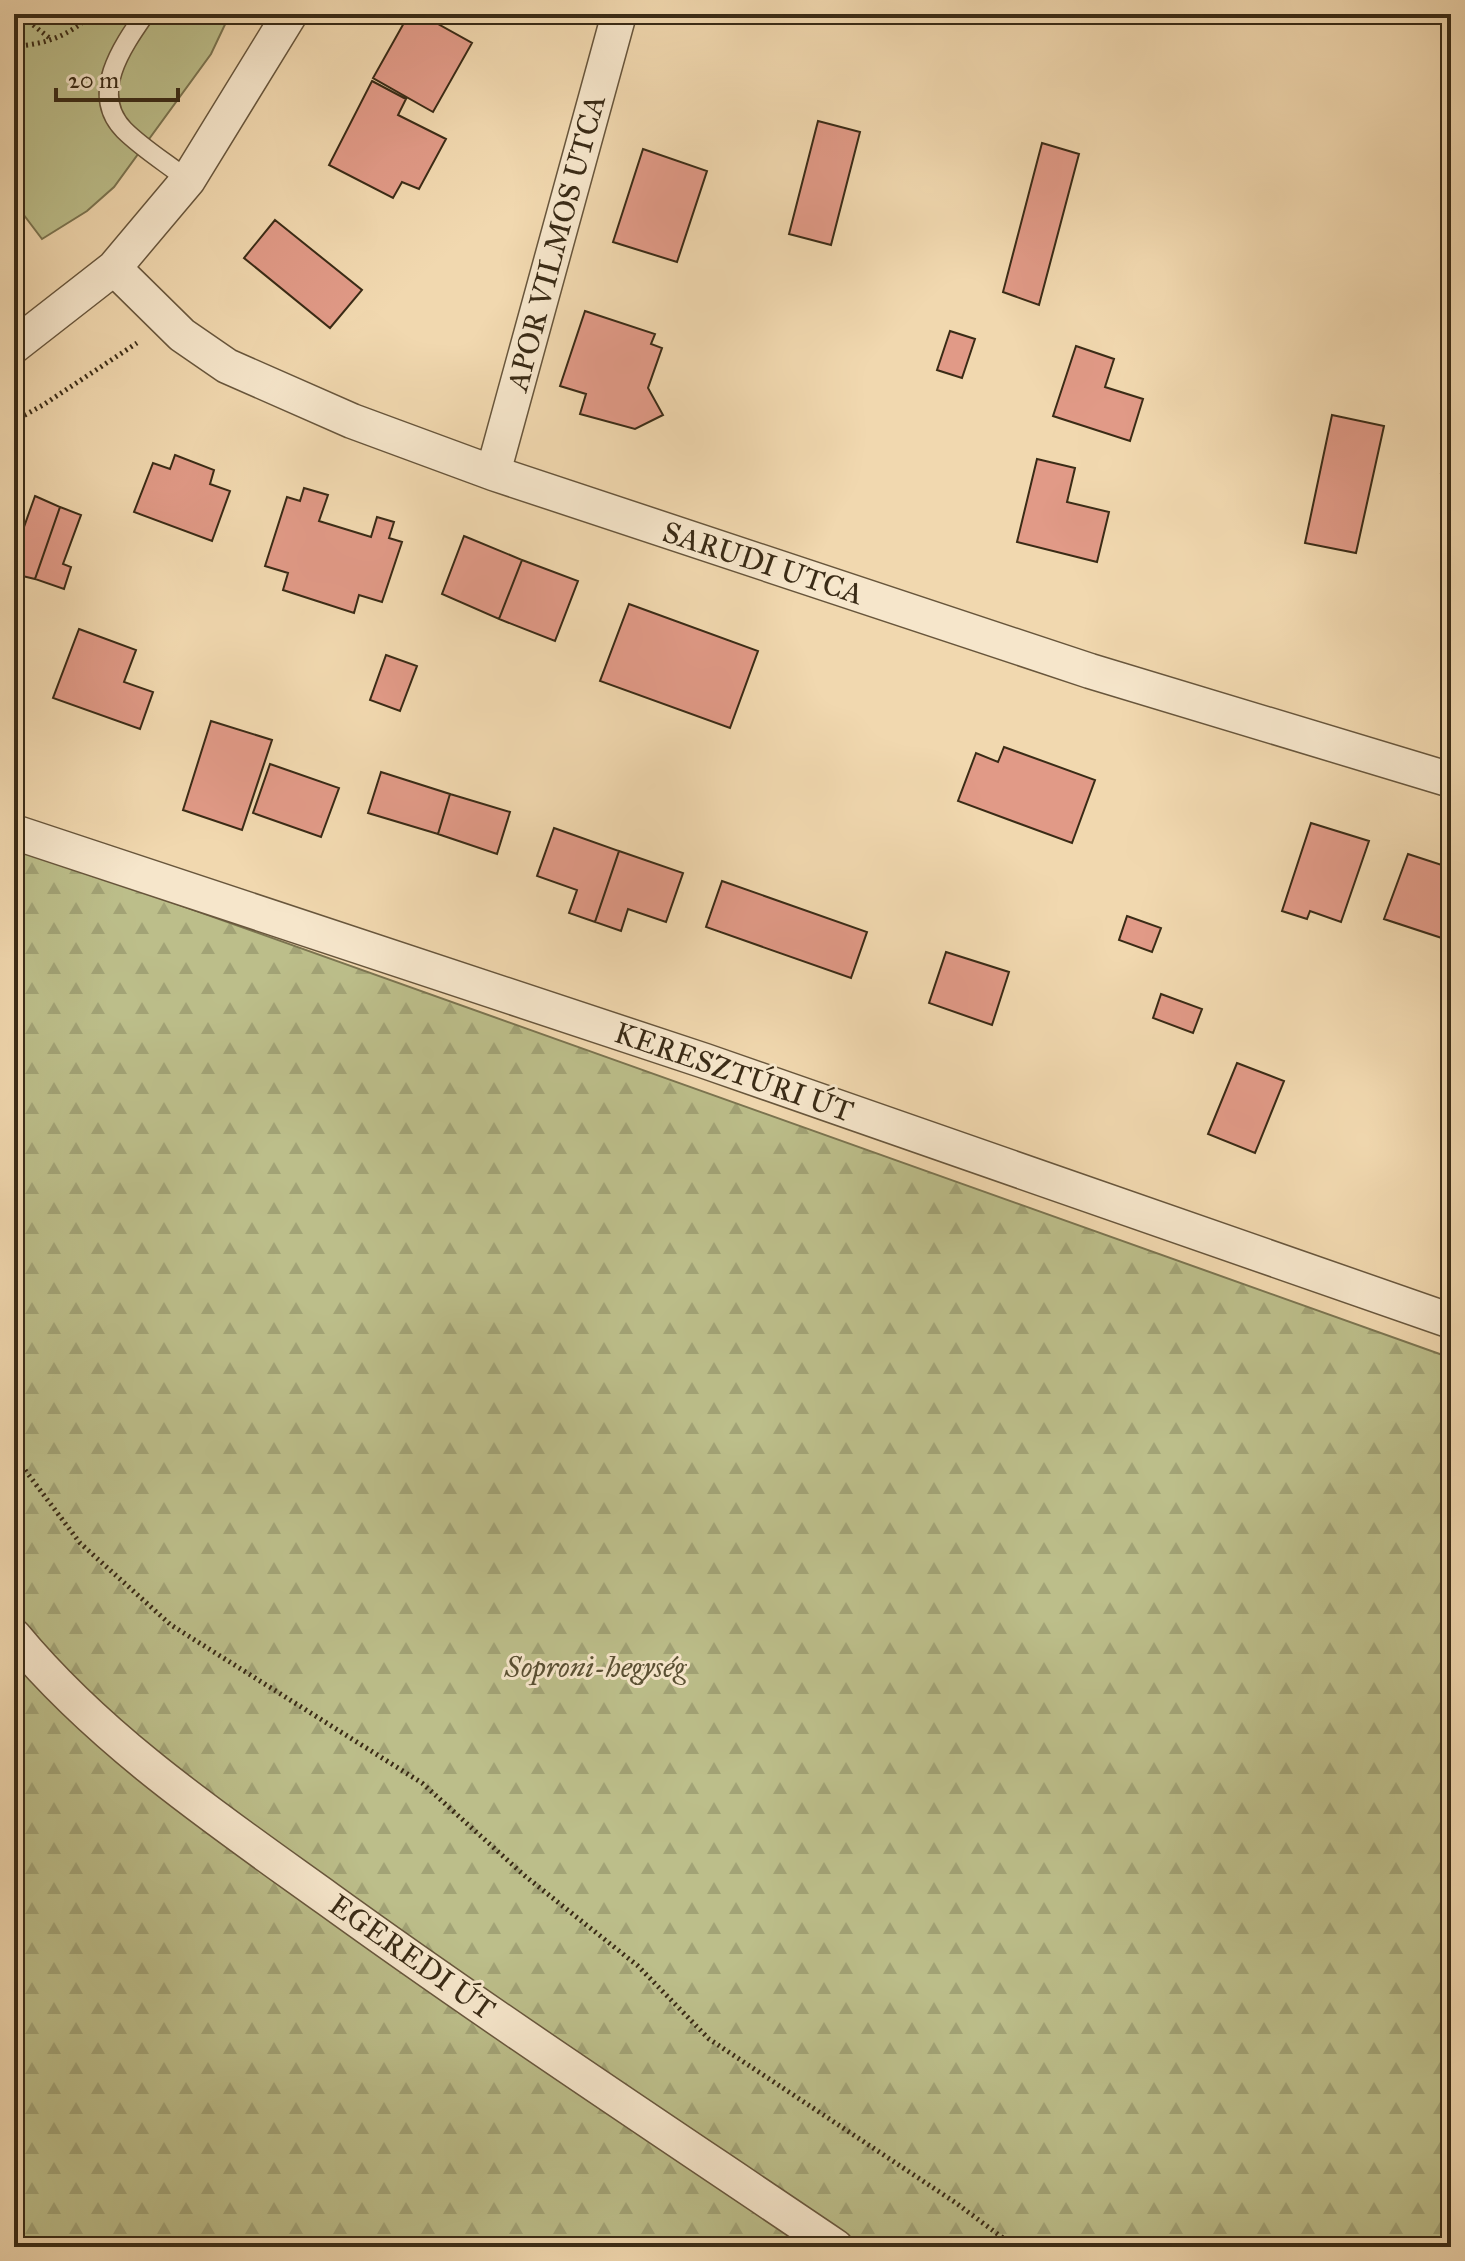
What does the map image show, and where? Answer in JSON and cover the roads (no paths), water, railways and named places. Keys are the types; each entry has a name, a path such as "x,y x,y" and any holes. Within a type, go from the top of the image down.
{"street":[{"path":"14,346 114,268 188,180 290,14"},
{"name":"APOR VILMOS UTCA","path":"493,473 619,14"},
{"name":"SARUDI UTCA","path":"114,268 167,322 227,366 352,421 493,473 1090,671 1451,780"},
{"name":"KERESZTÚRI ÚT","path":"14,832 705,1061 1451,1321"},
{"name":"EGEREDI ÚT","path":"14,1636 34,1660 119,1742 243,1838 410,1957 836,2247"}],"lane":[{"path":"145,14 112,68 108,84 109,102 124,130 188,180"}],"park label":[{"name":"Soproni-hegység","path":"595,1667"}]}
